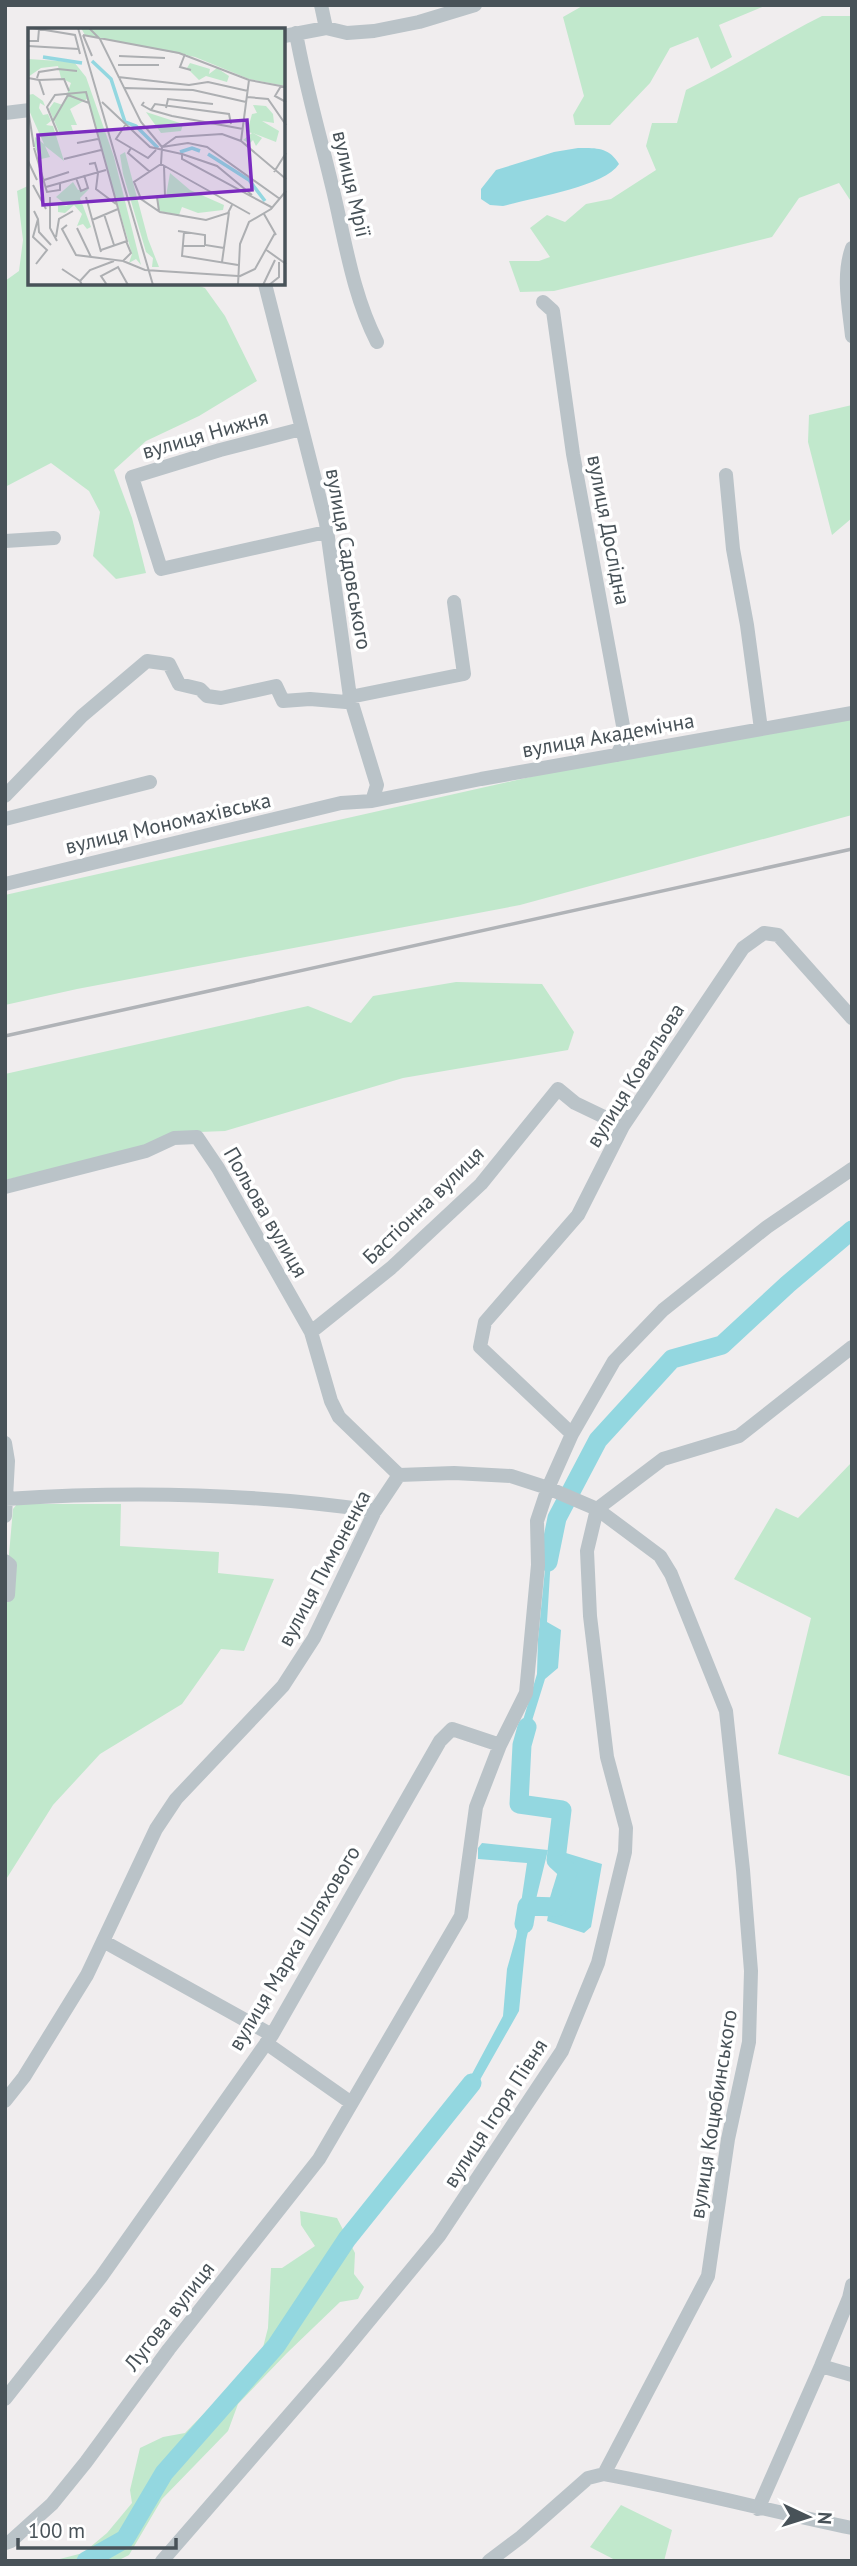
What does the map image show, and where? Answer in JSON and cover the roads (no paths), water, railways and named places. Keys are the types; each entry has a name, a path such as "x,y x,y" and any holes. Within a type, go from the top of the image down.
{"street":[{"path":"321,5 326,28"},
{"path":"290,34 326,28 353,33 419,22 469,7"},
{"name":"вулиця Мрії","path":"290,34 302,68 331,180 355,290 364,317 377,342"},
{"path":"5,113 28,110"},
{"path":"852,248 847,267 847,285 852,337"},
{"name":"вулиця Садовського","path":"265,285 326,532 351,697 376,779 377,791 372,801"},
{"name":"вулиця Дослідна","path":"548,307 624,737 618,755"},
{"name":"вулиця Нижня","path":"301,429 132,477 161,569 326,532"},
{"path":"726,475 733,548 761,729"},
{"path":"5,541 54,538"},
{"path":"5,796 82,716 147,661 169,664 179,684 200,689 207,696 220,698 276,686 283,701 310,699 346,702 351,697 464,674 454,602"},
{"name":"вулиця Академічна","path":"372,801 852,713"},
{"path":"624,737 629,747 637,752"},
{"path":"376,779 386,789 401,795"},
{"path":"5,819 150,782"},
{"name":"вулиця Мономахівська","path":"5,884 341,803 372,801"},
{"name":"вулиця Ковальова","path":"572,1434 480,1347 485,1322 578,1215 623,1126 743,948 764,933 778,935 852,1018"},
{"name":"Бастіонна вулиця","path":"311,1332 391,1268 481,1184 558,1089 575,1103 623,1126"},
{"name":"Польова вулиця","path":"5,1186 146,1151 174,1138 197,1137 218,1168 311,1332 331,1401 339,1417 398,1475"},
{"path":"500,1745 526,1693 538,1565 537,1521 572,1434 614,1361 663,1310 767,1227 852,1169"},
{"path":"398,1475 454,1473 511,1476 597,1509 663,1460 739,1436 852,1347"},
{"path":"5,1443 8,1461 5,1516"},
{"name":"вулиця Пимоненка","path":"5,2101 24,2077 88,1975 156,1829 176,1799 283,1686 314,1637 375,1511 398,1475"},
{"path":"6,1499 100,1495 220,1496 315,1502 375,1511"},
{"name":"вулиця Коцюбинського","path":"597,1509 660,1556 666,1565 726,1712 743,1870 751,1990 749,2042 728,2139 708,2276 604,2474"},
{"name":"вулиця Ігоря Півня","path":"162,2561 335,2362 439,2236 562,2050 598,1963 625,1852 626,1828 607,1757 590,1616 587,1551 597,1509"},
{"path":"5,1561 10,1565 8,1595 5,1595"},
{"name":"вулиця Марка Шляхового","path":"5,2399 101,2277 269,2039 440,1741 452,1728 500,1745"},
{"name":"Лугова вулиця","path":"5,2543 11,2541 52,2504 169,2349 319,2159 461,1916 476,1807 500,1745"},
{"path":"103,1941 269,2039 350,2102"},
{"path":"758,2509 821,2366 852,2285"},
{"path":"821,2366 852,2375"},
{"path":"489,2561 529,2531 588,2478 604,2474 852,2528"}],"water":[{"path":"578,148 606,151 619,164 598,179 548,195 503,206 490,205 481,199 481,189 496,170 554,152"},
{"path":"549,1529 552,1541 547,1622 561,1630 558,1668 545,1679 531,1724 532,1738 527,1755 514,1750 537,1674"},
{"path":"482,1843 548,1850 526,1940 519,2011 468,2101 457,2102 503,2016 507,1969 516,1937 527,1863 478,1859 478,1848"},
{"path":"566,1853 602,1864 591,1927 584,1933 547,1921 553,1888 560,1882 563,1864 560,1856"}],"waterway":[{"path":"548,1562 557,1518 598,1440 672,1359 722,1345 852,1230"},
{"path":"524,1924 527,1906 557,1907 568,1871 556,1860 562,1810 519,1804 522,1745 527,1727"},
{"path":"86,2561 125,2539 164,2473 276,2346 347,2239 472,2083"}],"railway":[{"path":"5,1036 852,849"}]}
